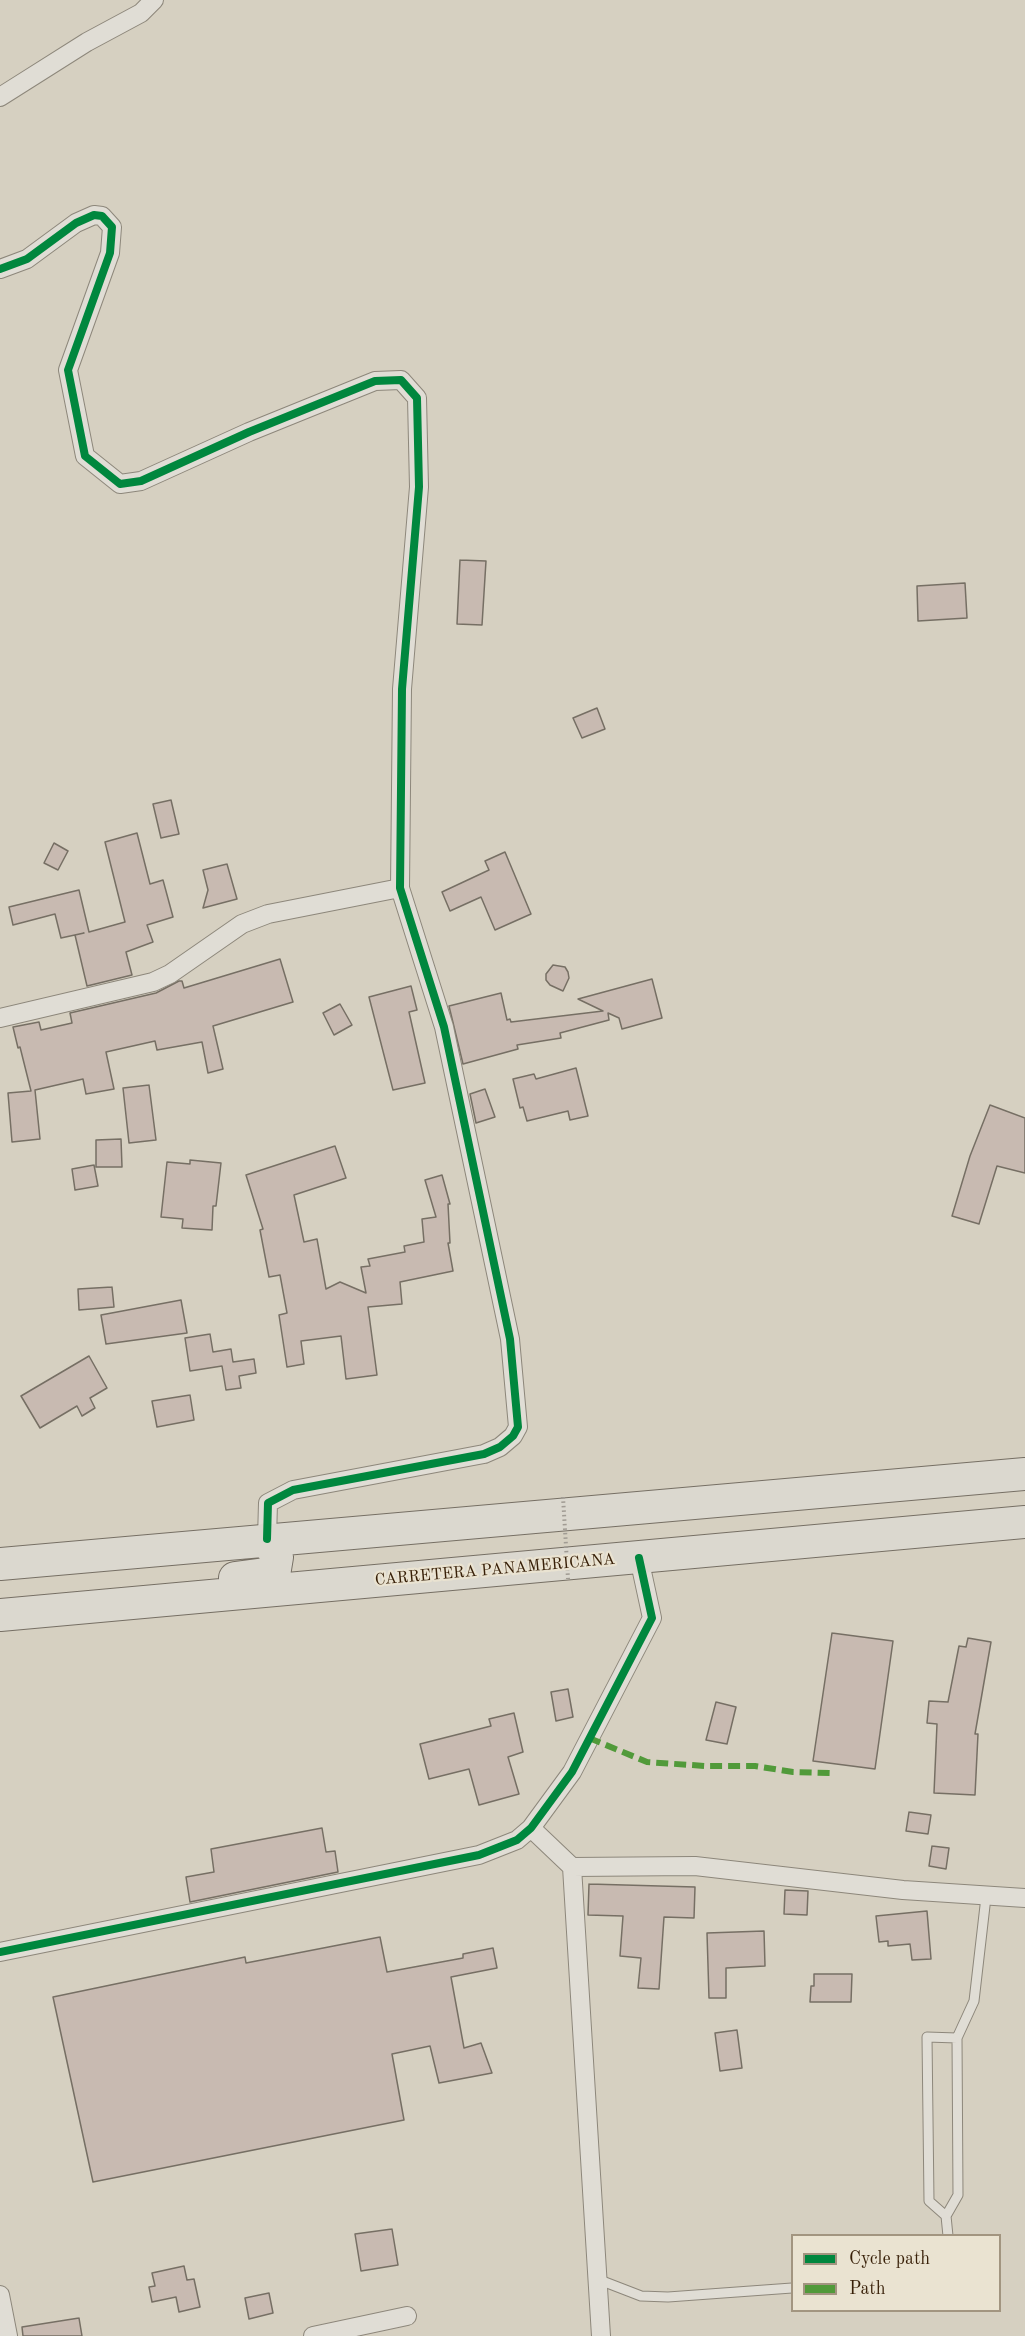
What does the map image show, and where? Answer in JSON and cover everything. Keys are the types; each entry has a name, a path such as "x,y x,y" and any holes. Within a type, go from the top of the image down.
{"highway":[{"path":"0,1564 1025,1474"},
{"name":"CARRETERA PANAMERICANA","path":"0,1615 1025,1522"},
{"path":"325,1586 293,1581 285,1571 285,1559 293,1554 306,1552 424,1541 445,1536 467,1524"},
{"path":"48,1610 91,1598 271,1572 278,1563 275,1552 267,1539"}],"street":[{"path":"0,97 87,42 141,13 154,0"},
{"path":"0,269 27,259 76,223 94,215 102,216 112,227 110,253 68,370 85,456 120,484 141,481 249,432 375,381 401,380 417,398 419,487 402,689 400,888 444,1027 510,1339 518,1427 513,1436 500,1447 484,1454 293,1490 268,1503 267,1539"},
{"path":"0,1018 153,982 170,974 242,924 268,914 400,888"},
{"path":"0,1952 479,1856 517,1840 531,1828 572,1772 652,1618 639,1558"},
{"path":"531,1828 572,1867 602,2336"},
{"path":"572,1867 695,1866 903,1890 1025,1898"},
{"path":"0,2295 8,2336"},
{"path":"313,2336 407,2316"}],"lane":[{"path":"948,2234 946,2216 958,2195 957,2038 974,2001 986,1897"},
{"path":"946,2216 929,2200 927,2037 957,2038"},
{"path":"597,2279 640,2296 669,2297 791,2288"}],"path":[{"path":"563,1497 568,1579"}],"building":[{"path":"460,560 486,561 482,625 457,624"},
{"path":"965,583 967,618 918,621 917,586"},
{"path":"597,708 605,729 582,738 573,718"},
{"path":"171,800 179,834 161,838 153,804"},
{"path":"137,833 150,884 163,880 173,917 147,925 153,942 126,952 132,975 87,986 75,935 84,933 61,938 55,914 13,925 9,907 79,890 89,932 125,922 105,842"},
{"path":"54,843 68,851 58,870 44,863"},
{"path":"505,852 531,914 495,930 481,897 450,911 442,892 489,870 485,861"},
{"path":"227,864 237,899 203,908 208,890 203,870"},
{"path":"280,959 293,1002 213,1026 223,1069 208,1073 202,1042 157,1050 155,1041 106,1052 114,1089 86,1094 83,1079 35,1090 40,1139 12,1142 8,1093 31,1091 13,1027 39,1022 41,1030 72,1023 70,1013 156,993 179,981 182,981 184,988"},
{"path":"553,965 565,967 568,972 569,978 563,991 550,985 546,980 546,974"},
{"path":"652,979 662,1018 622,1029 619,1018 608,1013 609,1020 560,1033 561,1038 517,1045 518,1049 463,1064 449,1006 501,993 507,1020 510,1019 511,1022 603,1011 578,999"},
{"path":"411,986 417,1010 409,1012 425,1083 393,1090 369,997"},
{"path":"340,1004 352,1025 334,1035 323,1013"},
{"path":"576,1068 588,1116 570,1120 568,1111 527,1121 523,1107 520,1108 513,1079 534,1074 536,1079"},
{"path":"149,1085 156,1140 129,1143 123,1088"},
{"path":"485,1089 495,1117 476,1123 470,1094"},
{"path":"990,1105 1025,1118 1025,1173 997,1166 979,1224 952,1216 970,1156"},
{"path":"121,1139 122,1167 96,1167 96,1140"},
{"path":"335,1146 346,1178 294,1195 304,1242 317,1239 326,1289 340,1282 366,1293 361,1267 370,1266 368,1259 405,1252 404,1246 424,1242 422,1219 436,1217 425,1180 442,1175 450,1204 448,1204 450,1243 448,1243 453,1271 400,1282 402,1304 368,1307 377,1375 346,1379 341,1336 301,1341 304,1364 287,1367 279,1315 287,1313 280,1275 269,1277 260,1230 263,1229 246,1175"},
{"path":"190,1160 221,1163 216,1206 213,1206 212,1230 182,1228 183,1219 161,1217 167,1162 190,1164"},
{"path":"94,1165 98,1186 75,1190 72,1169"},
{"path":"112,1287 114,1307 79,1310 78,1289"},
{"path":"181,1300 187,1333 106,1344 101,1315"},
{"path":"210,1334 213,1352 231,1349 233,1362 254,1359 256,1373 239,1376 241,1388 226,1390 222,1366 190,1371 185,1338"},
{"path":"89,1356 107,1388 90,1398 95,1408 82,1416 77,1406 40,1428 21,1396"},
{"path":"190,1395 194,1420 157,1427 152,1401"},
{"path":"832,1633 893,1641 875,1769 813,1761"},
{"path":"968,1638 991,1642 975,1734 978,1734 975,1795 934,1793 937,1724 927,1723 929,1701 948,1702 959,1646 966,1647"},
{"path":"568,1689 573,1717 556,1721 551,1692"},
{"path":"716,1702 736,1707 727,1744 706,1740"},
{"path":"514,1713 523,1752 508,1757 519,1794 479,1805 469,1769 429,1779 420,1744 491,1726 489,1719"},
{"path":"909,1812 931,1815 928,1834 906,1831"},
{"path":"322,1828 326,1852 335,1851 338,1872 190,1902 186,1877 214,1872 211,1849"},
{"path":"932,1846 949,1848 946,1869 929,1866"},
{"path":"589,1884 695,1887 694,1918 664,1917 659,1989 638,1988 641,1958 620,1956 623,1916 588,1915"},
{"path":"785,1890 808,1891 807,1915 784,1914"},
{"path":"927,1911 931,1959 912,1960 910,1944 888,1946 888,1941 879,1942 876,1916"},
{"path":"764,1931 765,1966 726,1968 726,1998 709,1998 707,1933"},
{"path":"380,1937 387,1972 463,1958 463,1954 493,1948 497,1968 451,1977 464,2048 481,2043 492,2073 439,2083 430,2046 392,2054 404,2120 93,2182 53,1997 245,1957 246,1963"},
{"path":"814,1974 852,1974 851,2002 810,2002"},
{"path":"737,2030 742,2068 720,2071 715,2033"},
{"path":"392,2229 398,2265 361,2271 355,2234"},
{"path":"184,2266 187,2280 194,2279 200,2307 179,2312 176,2297 152,2302 149,2287 155,2286 152,2273"},
{"path":"269,2293 273,2313 249,2319 245,2298"},
{"path":"79,2318 82,2336 23,2336 22,2327"}],"marked path":[{"path":"589,1738 647,1762 705,1766 755,1766 793,1772 830,1773"}],"cycle path":[{"path":"0,269 27,259 76,223 94,215 102,216 112,227 110,253 68,370 85,456 120,484 141,481 249,432 375,381 401,380 417,398 419,487 402,689 400,888 444,1027 510,1339 518,1427 513,1436 500,1447 484,1454 293,1490 268,1503 267,1539"},
{"path":"0,1952 479,1855 517,1840 531,1828 572,1772 652,1618 639,1558"}]}
